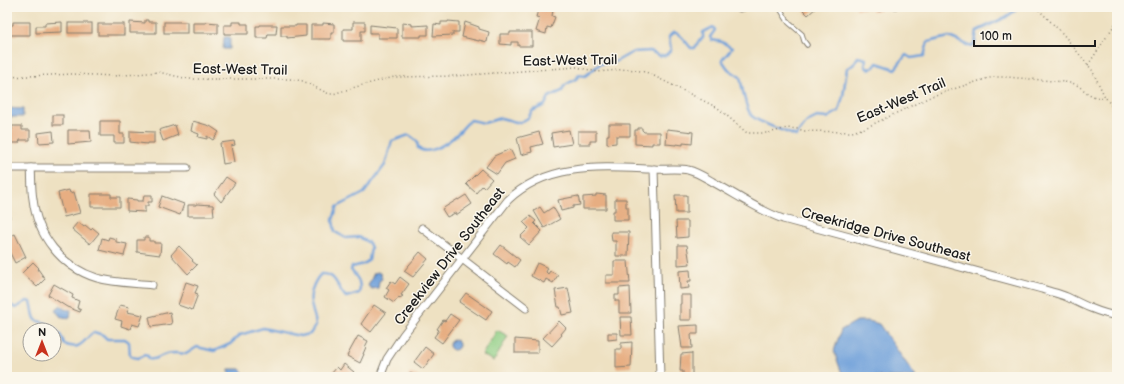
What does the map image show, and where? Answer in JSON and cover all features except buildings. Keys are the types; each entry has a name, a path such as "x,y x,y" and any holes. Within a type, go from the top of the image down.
{"street":[{"path":"7,168 187,168"},
{"path":"31,168 33,199 41,231 51,246 63,259 76,269 98,279 152,285"},
{"name":"Creekview Drive Southeast","path":"380,377 387,359 403,335 462,258 516,192 535,180 572,169 598,168 654,170"},
{"path":"654,170 660,377"},
{"name":"Creekridge Drive Southeast","path":"654,170 688,170 720,186 757,208 783,219 1042,289 1066,296 1079,304 1117,316"},
{"path":"422,228 526,308"}],"lane":[{"path":"780,7 789,23 802,34 807,46"},
{"path":"909,7 925,8"}],"path":[{"path":"1036,7 1063,34 1092,70 1105,97 1117,113"},
{"path":"1088,65 1117,21"},
{"name":"East-West Trail","path":"7,77 72,74 114,76 158,72 189,79 290,79 303,81 329,94 333,94 394,77 454,76 577,67 598,72 637,69 646,72 718,108 747,133 769,133 787,128 805,131 852,132 871,126 932,96 995,77 1065,82 1075,84 1092,96 1099,98 1105,97"}],"green space":[{"path":"497,330 508,336 494,361 482,355"}],"water":[{"path":"224,37 230,37 230,49 223,49"},
{"path":"7,108 23,109 23,117 7,117"},
{"path":"378,272 381,274 382,279 379,281 378,288 372,289 368,286 374,273"},
{"path":"61,305 64,309 71,310 70,318 61,317 55,310"},
{"path":"857,321 869,321 879,324 916,377 843,377 834,351 841,330"},
{"path":"452,340 456,340 458,341 458,349 452,350 449,347 449,343"},
{"path":"229,369 240,369 244,373 243,377 229,376"}],"waterway":[{"path":"7,303 16,308 27,301 31,302 36,320 47,323 53,327 60,335 64,344 74,347 78,346 94,332 103,335 107,339 125,339 129,342 130,355 137,358 144,355 148,356 149,359 156,359 169,353 186,354 197,347 214,351 230,344 240,335 263,328 300,336 310,334 316,325 311,303 311,292 316,280 321,274 326,274 333,278 346,297 359,293 359,283 351,270 352,267 364,264 369,260 371,248 369,243 359,237 346,238 335,232 333,220 337,207 364,193 385,165 392,141 409,135 417,141 418,148 427,151 433,150 449,141 471,120 484,123 501,118 521,122 528,118 532,111 545,105 549,97 562,91 565,85 576,79 579,75 585,76 600,64 615,62 633,52 650,51 660,56 666,55 671,50 669,37 675,33 680,36 691,48 695,48 698,42 703,38 703,32 713,27 715,30 710,37 712,40 722,42 732,48 722,60 728,69 740,77 745,102 751,115 765,124 796,136 807,122 817,117 827,118 839,111 847,68 853,65 858,57 866,59 865,66 868,69 874,67 877,63 895,69 906,55 911,58 924,56 928,42 949,37 972,47 975,43 977,31 1006,17 1016,10"}]}
